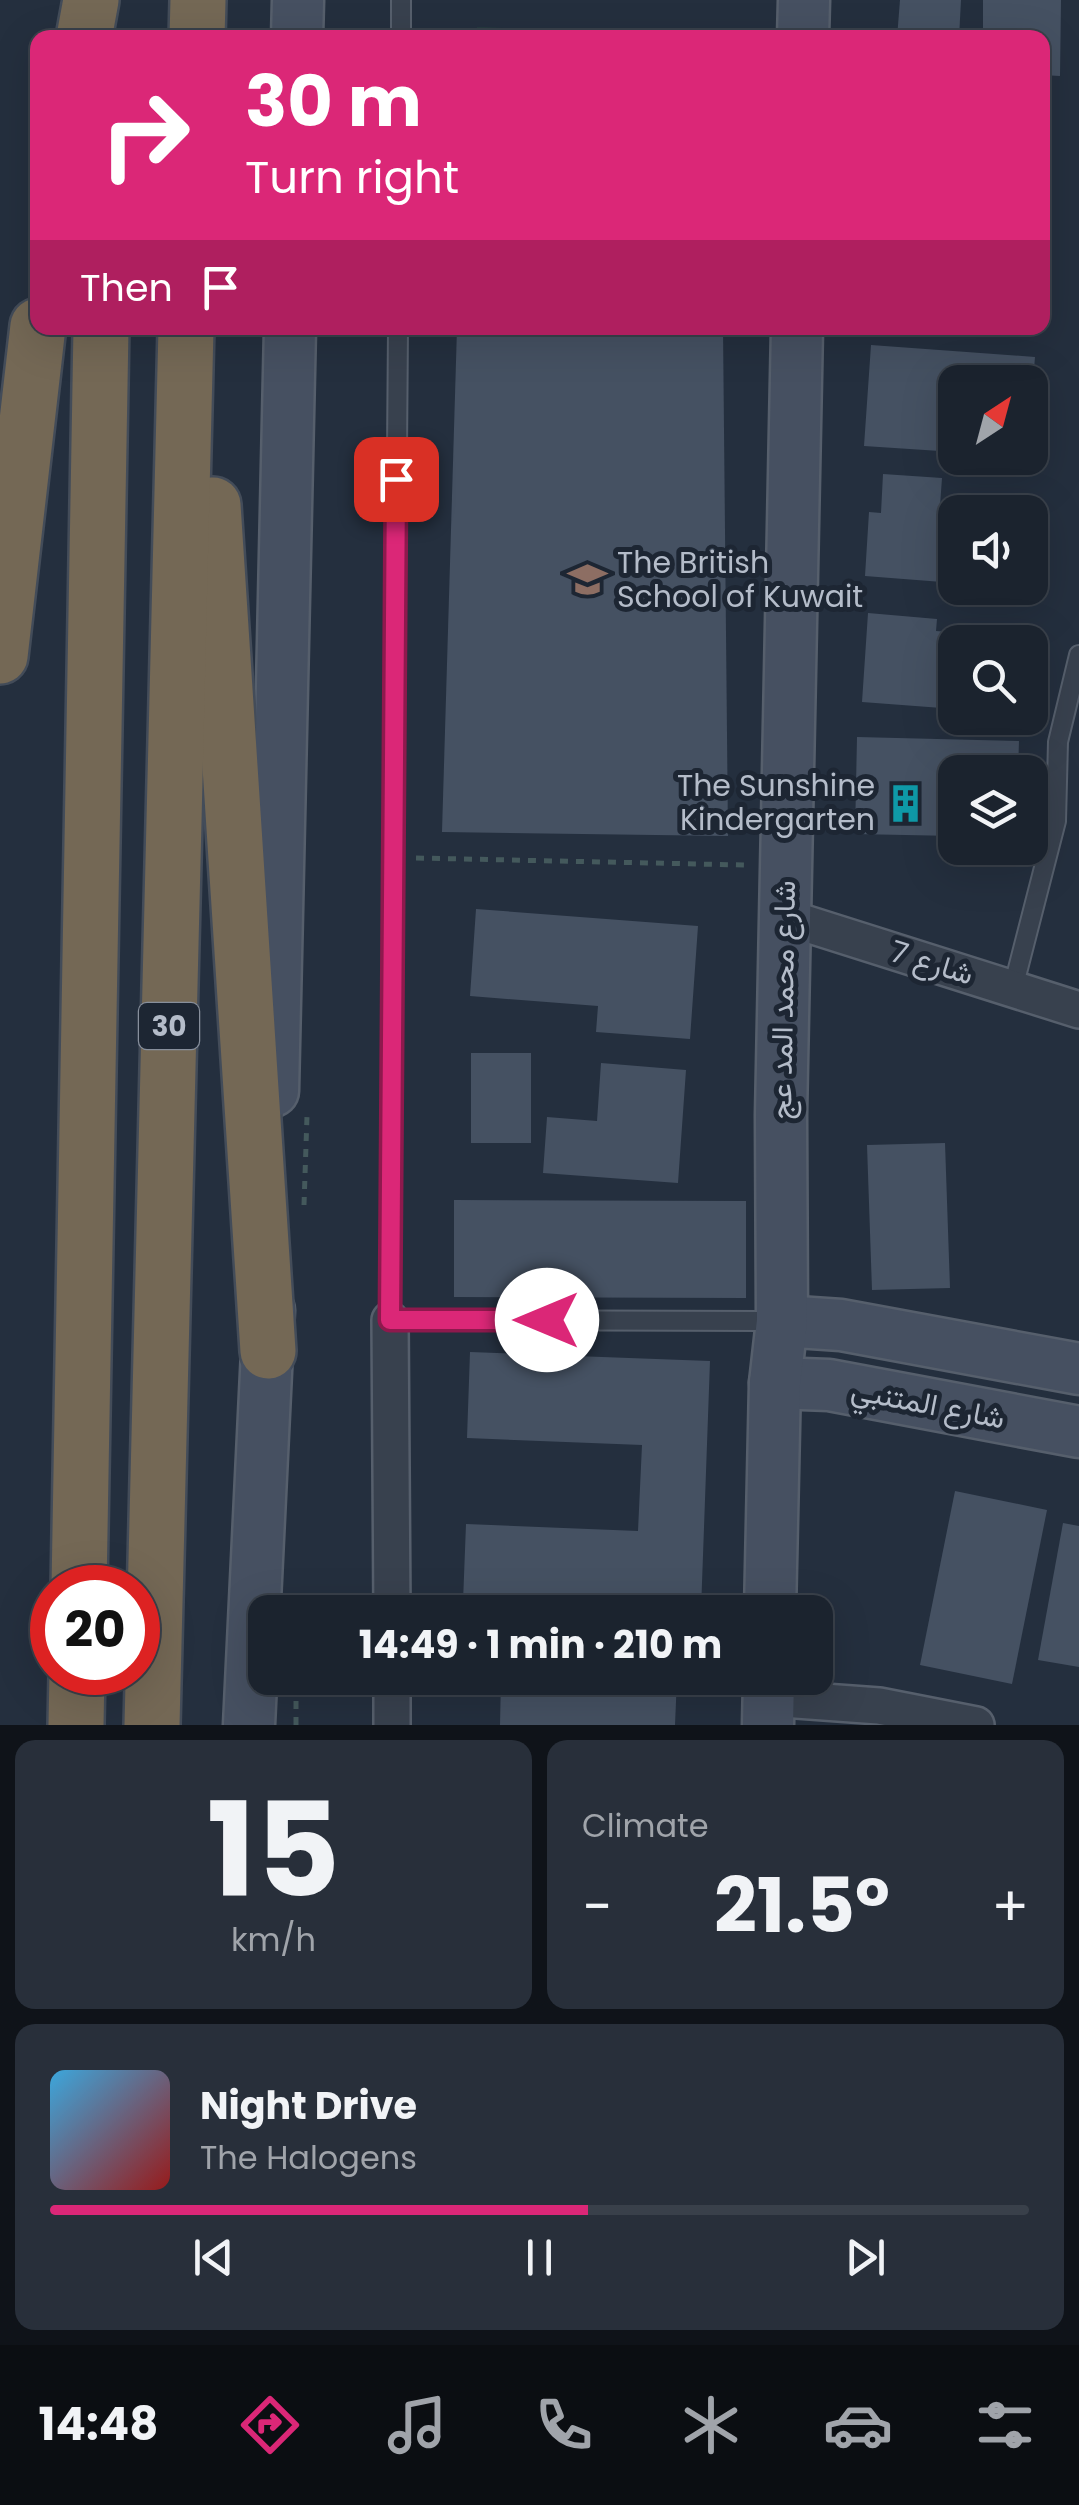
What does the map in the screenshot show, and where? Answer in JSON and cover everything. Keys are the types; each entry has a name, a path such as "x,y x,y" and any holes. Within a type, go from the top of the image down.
{"highway":[{"path":"85,30 91,0"},
{"path":"106,0 106,30"},
{"path":"197,30 198,0"},
{"path":"0,656 37,335"},
{"path":"79,1565 101,335"},
{"name":"30","path":"152,1725 186,335"},
{"path":"187,335 214,512 268,1350"},
{"path":"76,1725 77,1695"}],"street":[{"path":"297,30 298,0"},
{"path":"803,30 804,0"},
{"path":"249,1725 268,1350 290,335"},
{"name":"شارع محمد المد عج","path":"770,1595 775,1383 782,1320 781,1115 797,335"},
{"name":"شارع 7","path":"785,917 1079,1010"},
{"path":"390,1320 392,1595"},
{"name":"شارع المتنبي","path":"782,1320 842,1325 1079,1369"},
{"name":"شارع المتنبي","path":"775,1383 829,1385 1079,1432"},
{"path":"392,1695 392,1725"},
{"path":"768,1700 879,1706 976,1725"}],"lane":[{"path":"400,30 401,0"},
{"path":"398,335 390,1320 782,1320"},
{"path":"1012,988 1056,821 1058,742 1079,655"}],"path":[{"path":"393,858 786,866"},
{"path":"296,1695 296,1725"}],"green space":[{"path":"477,27 560,30 477,30"}],"building":[{"path":"900,0 961,0 959,30 898,30"},
{"path":"983,0 1061,0 1060,76 1050,75 1050,30 983,30"},
{"name":"The British School of Kuwait","path":"457,335 723,335 728,836 442,832"},
{"path":"871,345 1035,357 1034,365 938,365 938,451 864,446"},
{"path":"883,474 942,478 938,495 938,582 865,576 869,512 881,513"},
{"path":"868,613 937,619 938,708 862,702"},
{"name":"The Sunshine Kindergarten","path":"857,737 1019,741 1019,755 938,755 938,836 855,834"},
{"path":"476,909 698,926 690,1039 596,1032 598,1006 470,996"},
{"path":"471,1053 531,1053 531,1143 471,1143"},
{"path":"601,1063 686,1070 678,1183 543,1173 547,1117 597,1121"},
{"path":"945,1143 950,1288 872,1290 867,1145"},
{"path":"454,1200 746,1201 746,1298 454,1297"},
{"path":"470,1352 710,1361 702,1595 463,1595 466,1524 638,1531 642,1445 467,1438"},
{"path":"955,1491 1047,1510 1012,1684 920,1665"},
{"path":"1063,1523 1079,1526 1079,1667 1038,1660"},
{"path":"501,1695 676,1695 675,1725 500,1725"}],"place":[{"name":"The British School of Kuwait","path":"587,580"},
{"name":"The Sunshine Kindergarten","path":"905,803"}],"route":[{"path":"396,479 390,1320 547,1320"}]}
